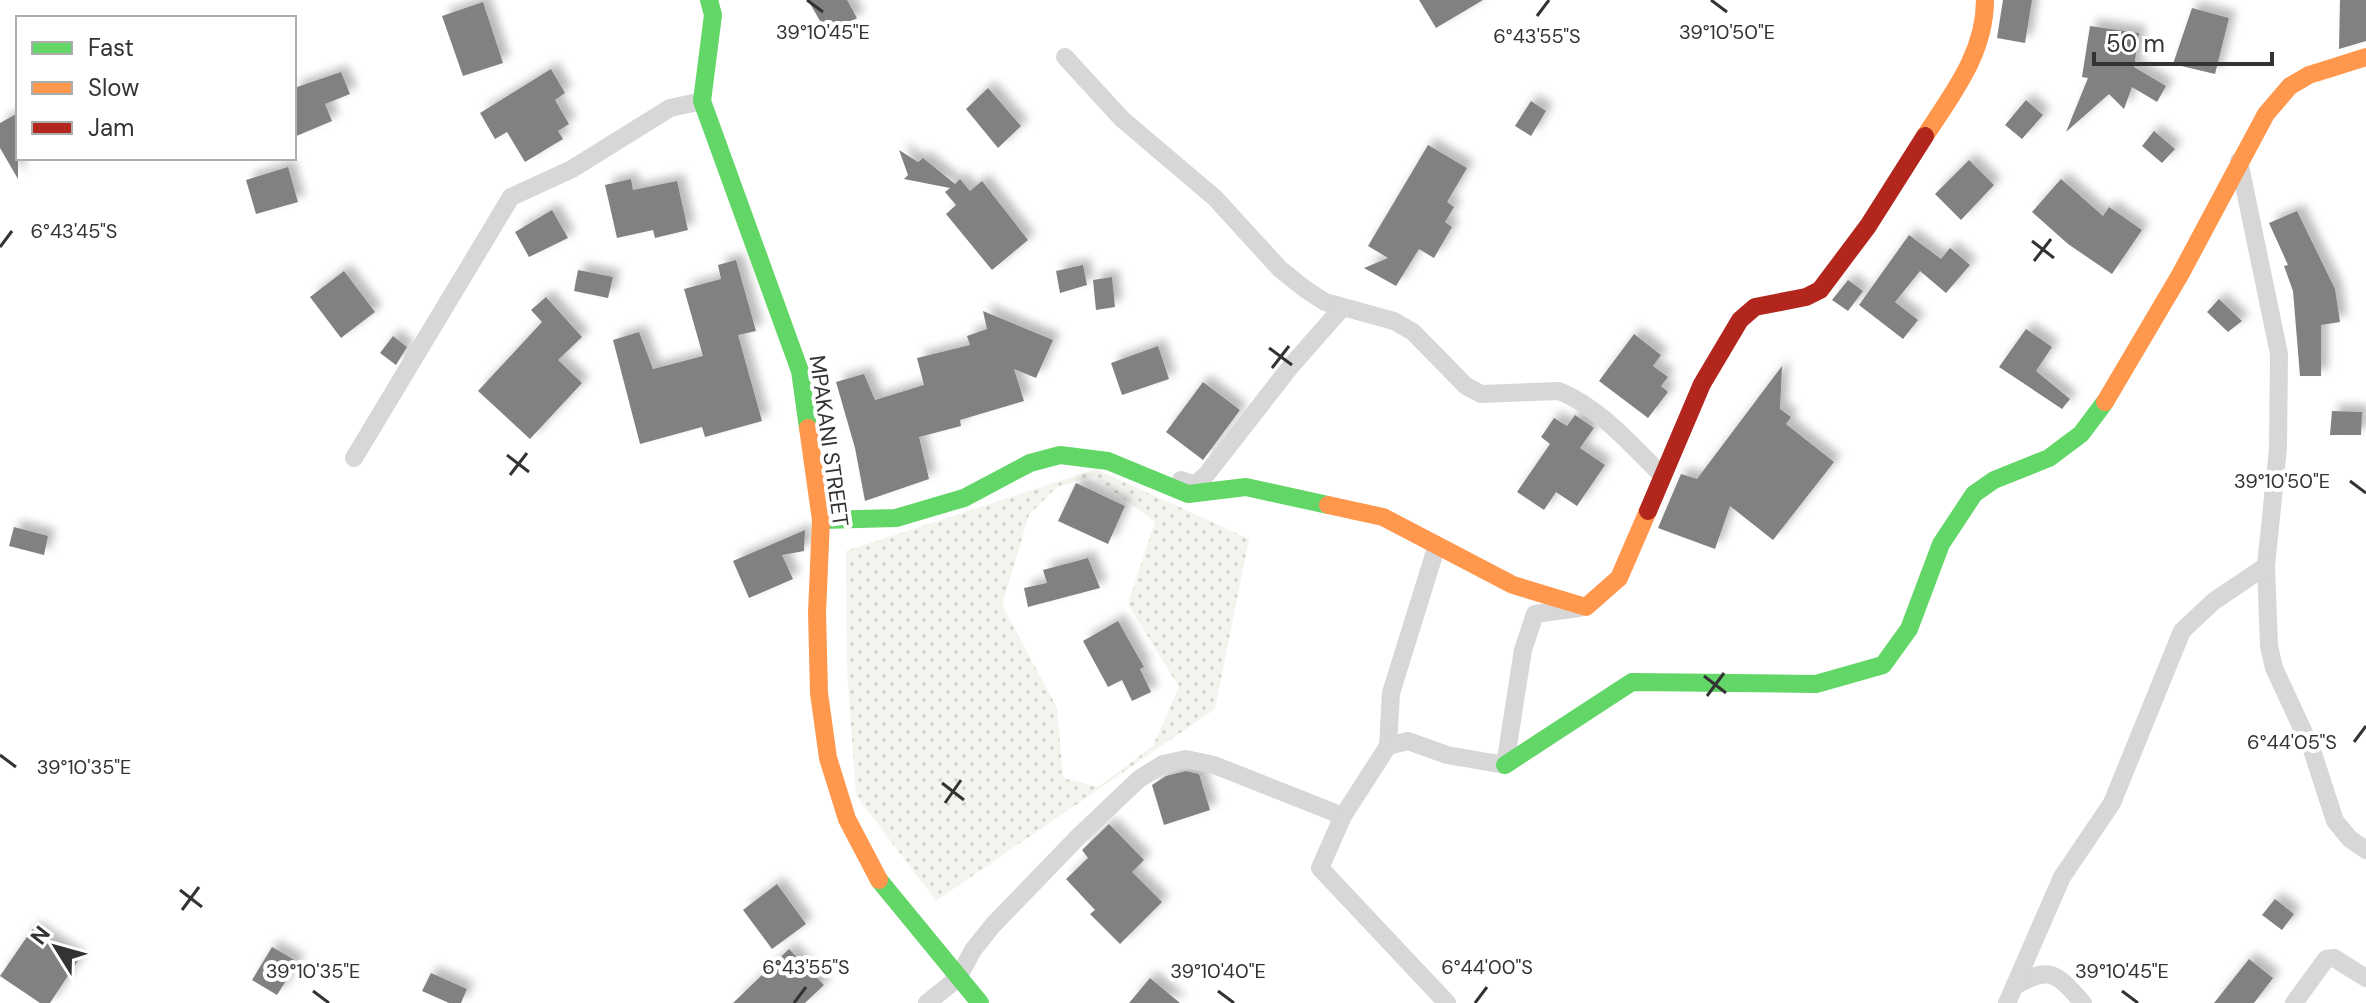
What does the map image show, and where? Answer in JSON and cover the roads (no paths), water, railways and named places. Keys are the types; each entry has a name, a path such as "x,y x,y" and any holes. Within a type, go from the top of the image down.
{"street":[{"path":"711,7 726,0"},
{"path":"1505,765 1523,650 1535,614 1586,607 1619,578 1702,384 1740,320 1755,307 1806,297 1820,290 1868,226 1974,59 1985,23 1985,0"},
{"name":"MPAKANI STREET","path":"711,7 702,101 800,371 821,520 817,613 819,693 828,758 847,819 880,882 980,1003"},
{"path":"1065,57 1122,119 1215,198 1280,269 1305,289 1342,308 1394,321 1413,332 1466,386 1481,394 1559,391 1570,396 1608,424 1661,474"},
{"path":"1388,746 1408,741 1447,755 1505,765 1632,682 1816,684 1883,665 1909,629 1941,544 1974,494 1994,480 2049,458 2081,434 2110,396 2180,275 2266,114 2290,86 2309,75 2366,57"},
{"path":"354,458 511,197 572,169 670,108 702,101"},
{"path":"2239,161 2279,354 2278,448 2266,566 2265,612 2274,668 2312,750 2335,821 2350,839 2366,850"},
{"path":"1049,447 1108,449 1195,485 1342,308"},
{"path":"821,520 896,518 964,498 1030,463 1060,455 1108,461 1188,494 1246,487 1383,517 1513,585 1586,607"},
{"path":"1437,545 1391,693 1388,746 1343,816 1320,868 1447,1003"},
{"path":"2011,995 2062,877 2112,803 2182,631 2214,601 2266,566"},
{"path":"927,1003 958,978 973,950 1023,893 1139,779 1163,764 1186,759 1214,765 1343,816"},
{"path":"2294,1003 2326,959 2334,958 2366,978"},
{"path":"2011,995 2034,975 2045,973 2060,977 2083,1003"}]}
